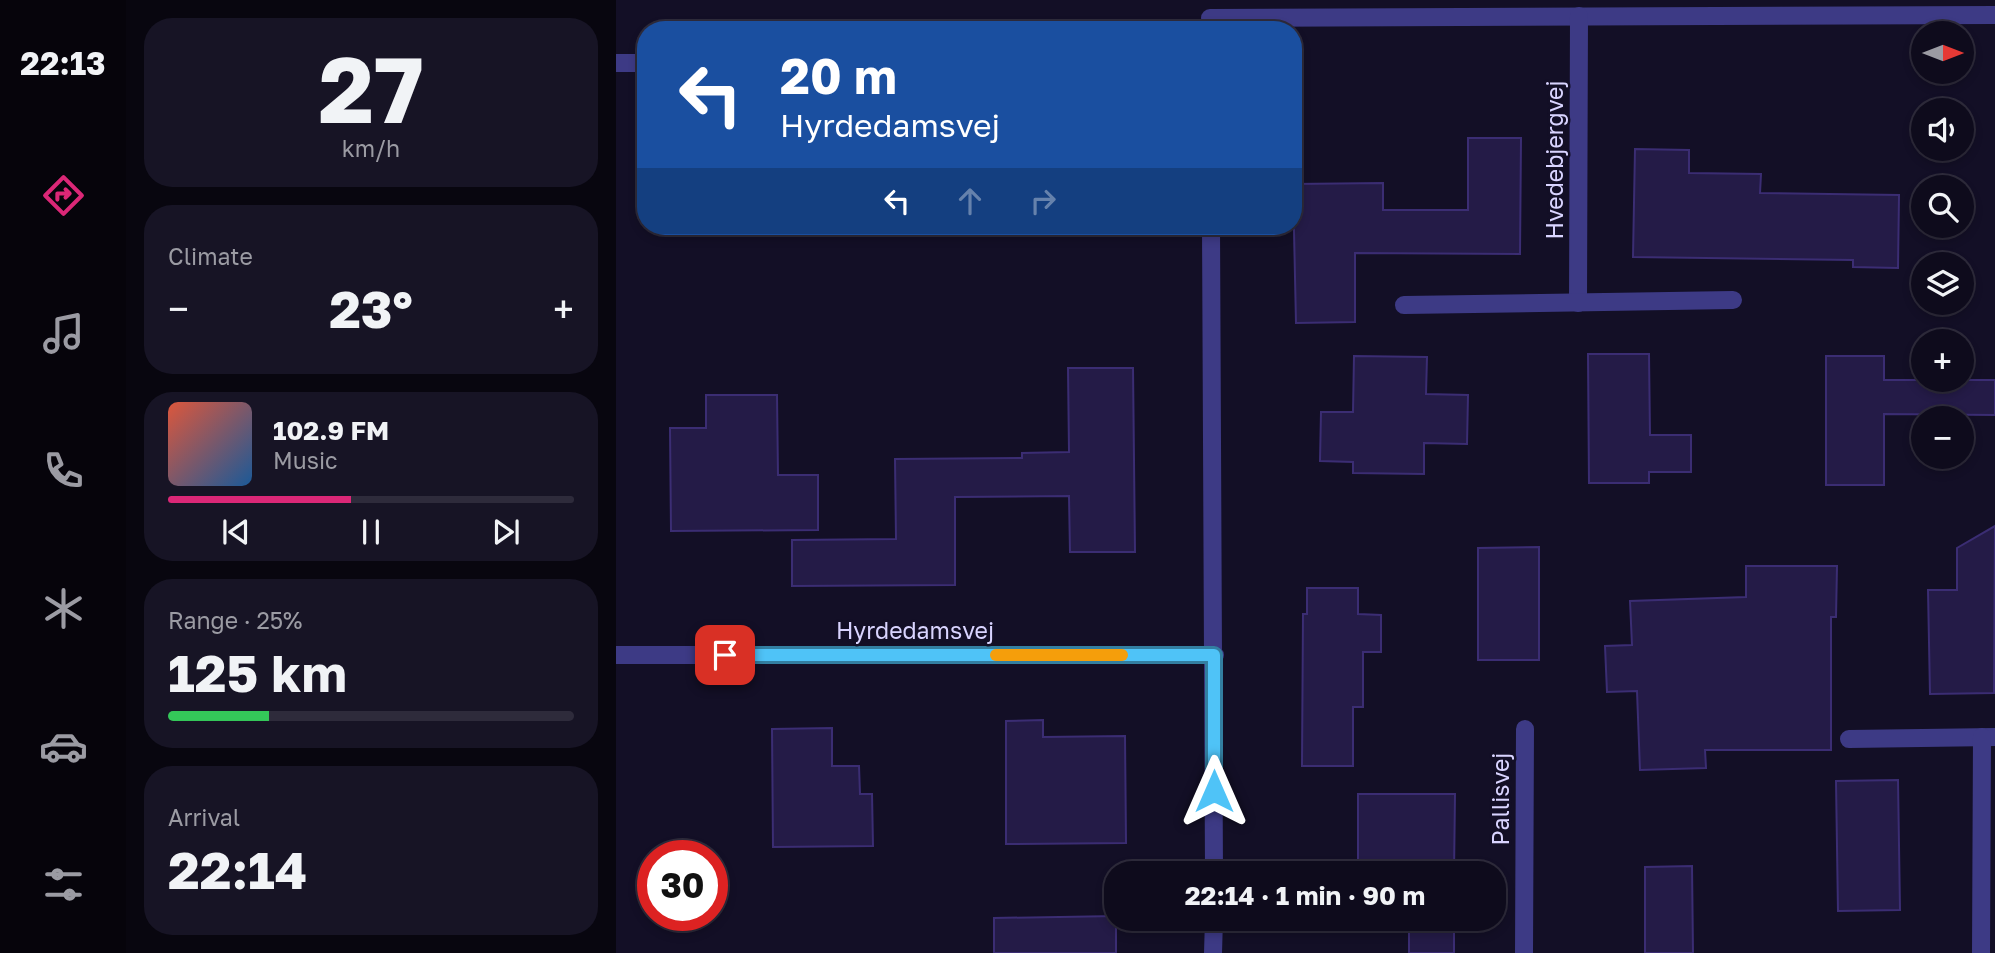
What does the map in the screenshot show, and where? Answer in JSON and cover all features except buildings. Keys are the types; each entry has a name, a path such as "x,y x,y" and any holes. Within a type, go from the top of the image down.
{"street":[{"path":"1210,16 1526,8 1579,16 1976,8 1995,15"},
{"name":"Hvedebjergvej","path":"1578,303 1579,16"},
{"path":"616,63 637,63"},
{"path":"1211,235 1214,861"},
{"path":"1404,305 1733,300"},
{"name":"Hyrdedamsvej","path":"616,655 1214,655"},
{"name":"Pallisvej","path":"1524,953 1525,729"},
{"path":"1849,740 1989,737 1981,953"},
{"path":"1213,953 1214,931"}],"slow traffic":[{"path":"996,655 1122,655"}],"route":[{"path":"725,655 1214,655 1214,791"}]}
